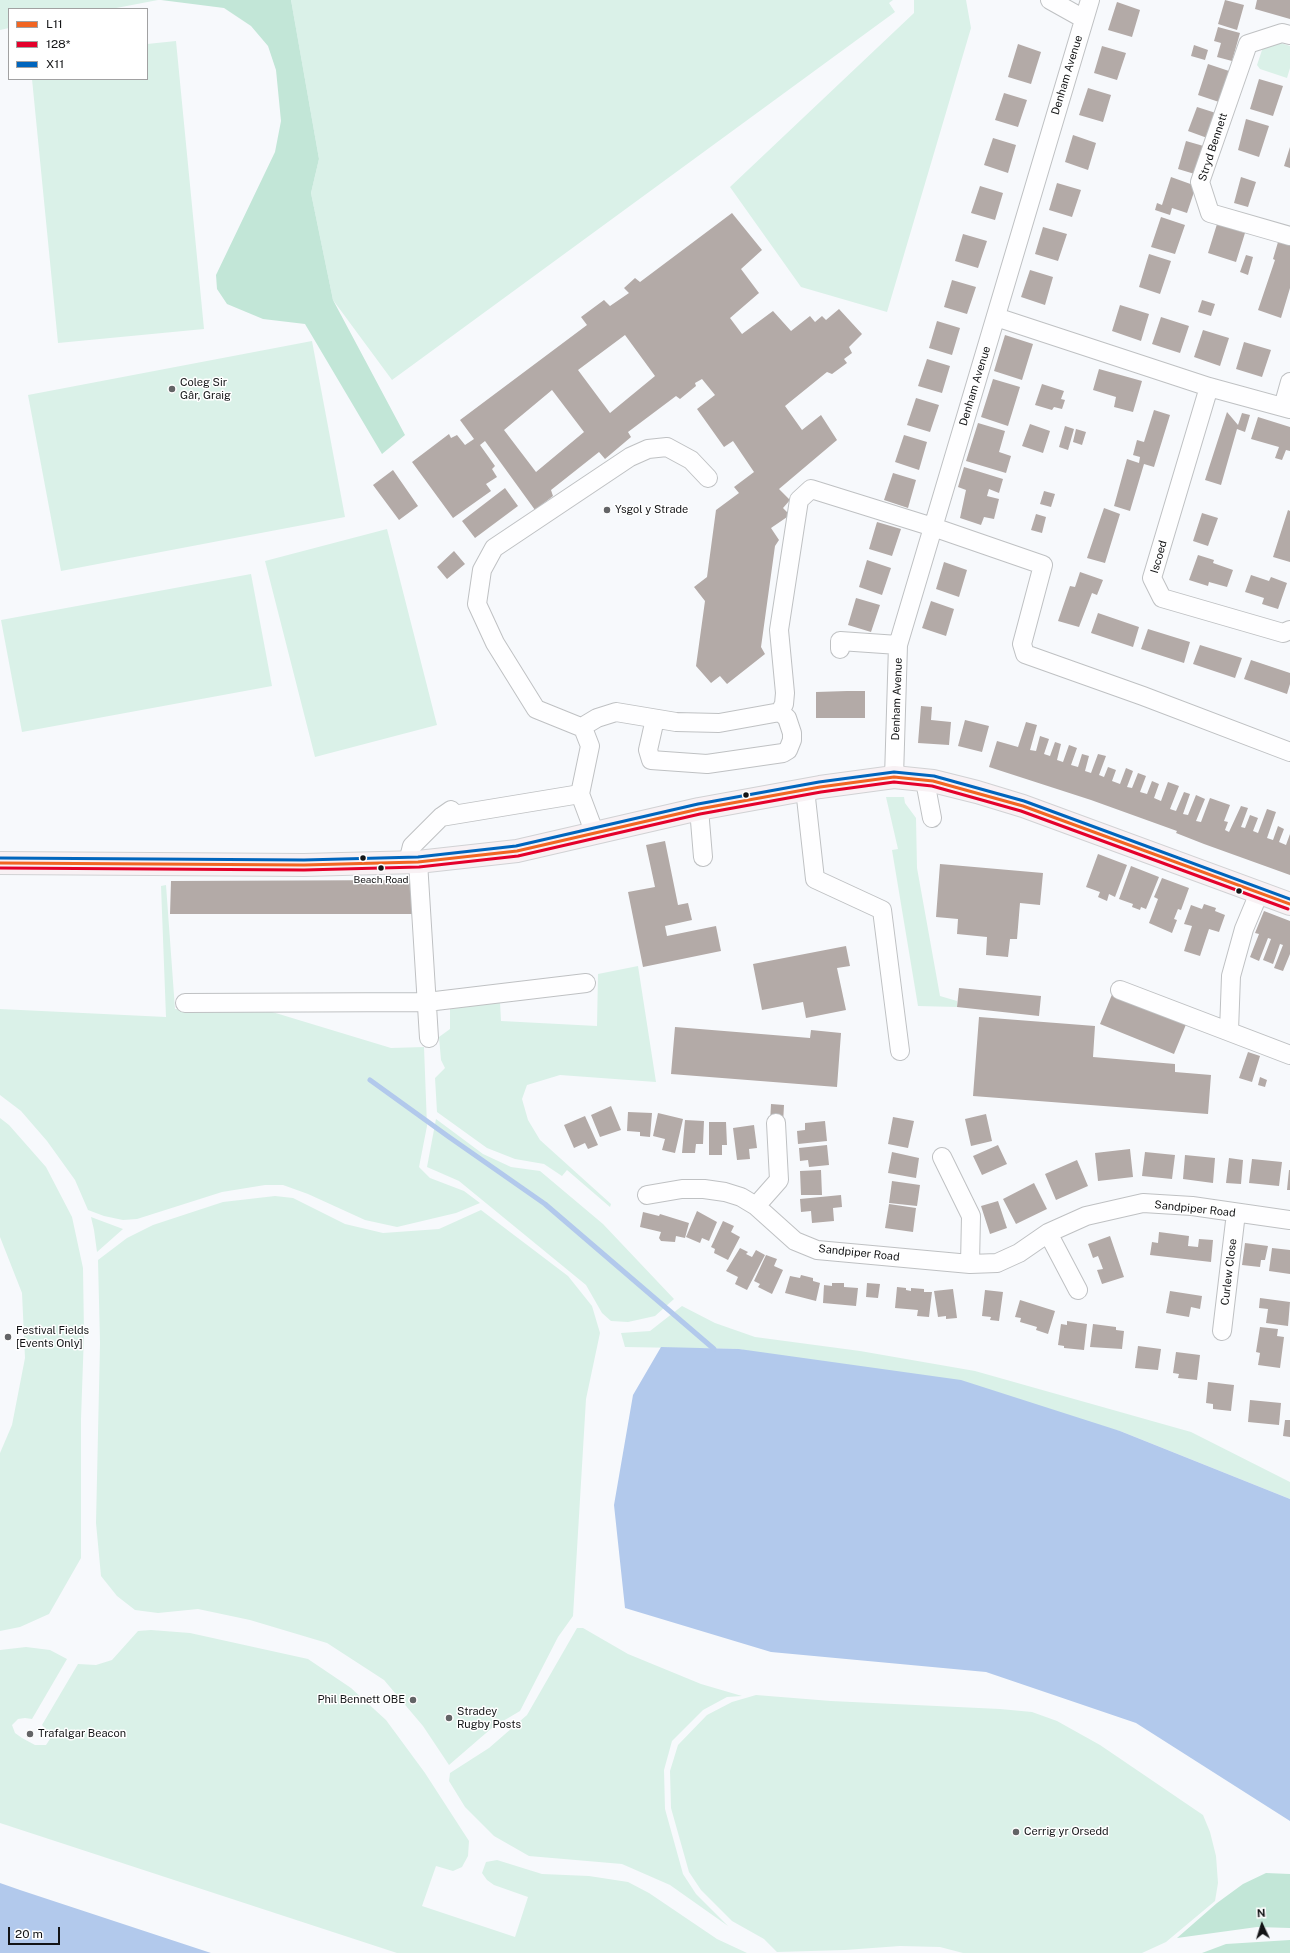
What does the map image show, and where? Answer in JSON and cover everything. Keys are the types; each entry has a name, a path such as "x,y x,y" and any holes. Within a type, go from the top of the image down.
{"main road":[{"path":"0,863 304,865 413,862 517,851 699,809 805,789 894,777 925,781 977,792 1024,806 1290,904"}],"street":[{"path":"1050,0 1084,19"},
{"name":"Denham Avenue","path":"894,777 898,645 1090,0"},
{"name":"Stryd Bennett","path":"1290,35 1282,33 1248,44 1200,182 1210,213 1290,236"},
{"path":"996,317 1209,387 1287,408 1290,382"},
{"name":"Iscoed","path":"1209,387 1152,578 1162,598 1283,633 1290,630"},
{"path":"595,834 580,794 590,746 582,727 536,709 495,643 478,604 482,570 494,548 630,457 648,449 667,447 692,460 708,478"},
{"path":"780,712 784,704 785,693 779,630 799,500 811,489 933,527 1043,565 1022,644 1026,654 1143,696 1290,752"},
{"path":"840,649 840,641 898,645"},
{"path":"582,727 597,718 616,712 655,719 719,723 780,712 788,718 792,733 788,750 783,753 707,764 651,760 648,750 655,719"},
{"path":"925,781 932,818"},
{"path":"805,789 815,879 882,910 900,1051"},
{"path":"441,817 580,794"},
{"path":"429,1038 412,846 441,817 460,804"},
{"path":"699,809 703,857"},
{"path":"1229,1031 1231,976 1244,929 1259,892"},
{"path":"185,1003 427,1002 586,983"},
{"path":"1120,990 1290,1054"},
{"path":"756,1206 779,1180 776,1123"},
{"path":"942,1157 972,1216 970,1264"},
{"name":"Sandpiper Road","path":"647,1195 682,1190 704,1189 730,1194 741,1197 756,1206 795,1240 817,1250 970,1264 997,1263 1019,1253 1048,1233 1086,1216 1142,1203 1192,1206 1290,1220"},
{"name":"Curlew Close","path":"1222,1331 1236,1212"},
{"path":"1048,1233 1078,1290"}],"green space":[{"path":"0,0 158,0 116,8 8,8 8,28 0,30"},
{"path":"161,0 291,0 319,159 311,193 333,300 405,435 382,454 305,324 263,319 227,304 217,289 216,275 275,152 281,121 276,70 268,46 251,26 224,8"},
{"path":"291,0 893,0 889,3 895,12 392,380 333,300 311,193 319,159"},
{"path":"914,0 966,0 971,28 887,312 801,287 730,187 914,13"},
{"path":"176,41 204,329 58,343 32,80 148,80 148,44"},
{"path":"1275,41 1290,46 1290,68 1287,78 1260,69 1257,65 1263,47"},
{"path":"312,341 345,517 61,571 28,395"},
{"path":"387,529 437,725 315,757 265,561"},
{"path":"251,574 272,686 22,732 1,620"},
{"path":"886,797 904,797 905,803 916,818 917,868 940,996 957,1001 957,1007 918,1006 892,850 898,849"},
{"path":"166,885 175,1009 269,1011 391,1048 424,1047 427,1126 419,1167 430,1178 464,1191 480,1203 456,1213 397,1227 365,1220 308,1194 283,1185 265,1185 222,1192 137,1219 123,1220 104,1216 88,1210 75,1180 47,1141 21,1111 0,1095 0,1009 166,1017 161,886"},
{"path":"638,966 656,1082 560,1075 527,1085 522,1099 528,1120 540,1140 611,1204 610,1207 567,1170 562,1176 544,1164 515,1159 487,1148 437,1112 435,1078 445,1068 441,1060 439,1037 450,1029 450,1009 500,1002 501,1021 597,1026 598,974"},
{"path":"0,1118 9,1125 46,1167 72,1217 83,1268 84,1334 81,1419 81,1558 49,1614 20,1627 0,1631 0,1453 12,1425 25,1358 22,1293 0,1237"},
{"path":"436,1119 483,1154 511,1167 540,1171 603,1224 674,1299 655,1316 628,1322 611,1321 602,1313 586,1285 459,1181 427,1167"},
{"path":"275,1196 293,1198 345,1224 383,1233 439,1229 481,1210 568,1276 592,1306 600,1333 586,1399 573,1616 558,1637 520,1711 493,1727 449,1765 423,1726 384,1680 327,1643 250,1620 198,1609 158,1613 135,1610 117,1596 101,1576 96,1523 100,1343 98,1260 127,1238 153,1225 223,1202"},
{"path":"91,1217 123,1229 97,1252 94,1230"},
{"path":"682,1306 715,1323 755,1337 860,1351 975,1371 1191,1432 1290,1482 1290,1499 1120,1431 739,1349 625,1347 621,1333 650,1331"},
{"path":"577,1628 583,1628 628,1654 701,1684 742,1696 727,1697 703,1710 672,1741 664,1770 665,1809 683,1874 696,1894 728,1926 670,1885 622,1864 529,1856 494,1836 465,1807 449,1781 450,1773 489,1748 527,1715"},
{"path":"151,1630 190,1633 308,1659 351,1688 386,1720 425,1773 469,1841 468,1856 462,1867 453,1871 436,1866 422,1906 515,1937 528,1897 494,1885 487,1880 482,1873 486,1862 497,1860 542,1874 589,1876 628,1882 649,1893 717,1939 747,1953 397,1953 0,1823 0,1650 26,1647 50,1650 67,1659 32,1719 18,1719 12,1725 15,1733 22,1738 35,1745 46,1745 50,1739 49,1733 42,1725 78,1664 96,1665 112,1660 138,1631"},
{"path":"756,1695 831,1701 1000,1709 1032,1712 1057,1721 1100,1745 1203,1815 1210,1832 1216,1856 1218,1883 1215,1901 1166,1942 1142,1953 963,1953 940,1947 900,1946 845,1950 777,1952 764,1939 732,1921 701,1890 689,1872 671,1808 670,1771 678,1745 707,1715 732,1702"},
{"path":"1266,1873 1290,1874 1290,1928 1257,1927 1177,1938 1217,1903 1243,1884"},
{"path":"1290,1940 1290,1953 1202,1953 1226,1944"}],"water":[{"path":"661,1347 739,1349 961,1380 1120,1431 1290,1499 1290,1821 1136,1723 986,1672 771,1652 625,1608 614,1505 633,1395"},
{"path":"0,1883 20,1890 211,1953 0,1953"}],"building":[{"path":"1225,0 1244,5 1237,30 1218,24"},
{"path":"1257,0 1290,0 1290,19 1255,9"},
{"path":"1117,2 1140,10 1132,37 1108,30"},
{"path":"1218,27 1240,33 1232,61 1217,57 1221,43 1214,41"},
{"path":"1018,44 1041,52 1031,84 1008,77"},
{"path":"1194,45 1208,50 1205,60 1191,56"},
{"path":"1102,46 1126,53 1117,80 1094,73"},
{"path":"1208,64 1232,72 1222,103 1198,95"},
{"path":"1259,79 1283,86 1273,116 1250,109"},
{"path":"1088,88 1111,95 1103,122 1079,115"},
{"path":"1004,93 1027,100 1018,127 995,120"},
{"path":"1197,107 1219,114 1210,139 1188,131"},
{"path":"1246,119 1269,126 1259,157 1238,150"},
{"path":"1073,135 1096,143 1088,170 1065,162"},
{"path":"993,138 1016,145 1008,173 984,165"},
{"path":"1186,141 1207,147 1198,175 1178,169"},
{"path":"1290,147 1290,168 1284,166"},
{"path":"1171,177 1196,186 1187,213 1172,208 1170,215 1155,210 1157,203 1162,205"},
{"path":"1241,177 1256,182 1248,207 1234,203"},
{"path":"1057,183 1081,190 1072,217 1049,210"},
{"path":"980,186 1003,193 995,220 971,213"},
{"path":"732,213 762,250 741,269 759,293 730,318 742,334 773,311 791,331 810,316 815,322 822,316 826,320 839,309 862,334 849,347 852,353 844,359 847,363 832,374 827,372 785,406 802,430 821,415 837,440 779,489 790,500 783,508 790,515 771,528 779,540 775,546 761,647 765,654 727,684 720,676 711,683 696,666 705,601 694,587 707,577 716,510 739,493 734,487 754,472 733,441 724,447 697,409 715,395 702,379 695,383 696,386 680,399 676,396 628,432 631,437 605,459 599,452 551,490 553,496 535,510 485,441 480,445 495,466 492,469 497,477 486,484 491,491 453,518 412,462 449,434 451,438 457,435 465,445 474,439 460,420 587,325 581,317 604,300 610,306 629,293 624,288 635,278 640,282","holes":["625,335 655,376 610,413 578,370","552,390 584,432 536,472 504,430"]},
{"path":"1161,217 1185,225 1175,254 1151,247"},
{"path":"1217,224 1245,233 1236,262 1208,253"},
{"path":"1043,227 1067,234 1058,261 1035,254"},
{"path":"963,234 987,241 978,268 955,261"},
{"path":"1278,242 1290,245 1290,288 1281,318 1258,310 1275,260 1273,259"},
{"path":"1149,254 1171,261 1160,294 1139,287"},
{"path":"1246,255 1253,257 1248,275 1240,272"},
{"path":"1030,270 1053,277 1045,305 1021,297"},
{"path":"952,280 976,287 967,314 944,307"},
{"path":"1202,300 1215,304 1211,316 1198,312"},
{"path":"1120,305 1149,314 1141,341 1112,331"},
{"path":"1161,317 1189,326 1180,353 1152,344"},
{"path":"937,321 960,328 952,355 929,348"},
{"path":"1203,330 1229,338 1220,366 1194,357"},
{"path":"1005,335 1033,344 1022,380 994,371"},
{"path":"1244,342 1271,350 1262,377 1236,369"},
{"path":"927,359 950,366 942,393 918,386"},
{"path":"1099,369 1142,381 1133,412 1114,407 1116,397 1093,390"},
{"path":"993,379 1020,387 1008,426 981,417"},
{"path":"1042,384 1064,391 1061,399 1065,400 1062,409 1054,407 1052,410 1035,405"},
{"path":"916,398 939,405 930,432 907,425"},
{"path":"1154,410 1170,415 1154,467 1144,464 1130,511 1114,506 1127,459 1139,463 1140,457 1133,455 1137,440 1144,442"},
{"path":"1227,412 1238,425 1242,413 1250,415 1245,432 1237,429 1221,485 1205,480"},
{"path":"1258,417 1290,427 1290,451 1286,450 1282,460 1275,458 1279,447 1251,439"},
{"path":"978,423 1005,431 999,452 1011,456 1006,473 966,461"},
{"path":"1030,424 1050,431 1043,453 1022,446"},
{"path":"1065,426 1074,429 1068,450 1059,447"},
{"path":"1076,429 1086,432 1082,445 1073,442"},
{"path":"904,435 927,442 919,470 895,462"},
{"path":"964,467 1003,479 999,493 989,489 987,496 999,499 994,519 984,517 981,525 960,518 966,490 958,487"},
{"path":"393,470 418,506 399,520 373,485"},
{"path":"893,473 916,480 908,508 884,500"},
{"path":"505,488 518,506 475,538 462,521"},
{"path":"1044,491 1055,494 1051,507 1040,504"},
{"path":"1104,508 1120,514 1105,563 1087,558"},
{"path":"1288,510 1290,511 1290,562 1273,557"},
{"path":"1202,513 1218,518 1208,546 1193,541"},
{"path":"1036,514 1046,517 1042,533 1031,530"},
{"path":"877,522 901,529 892,556 869,549"},
{"path":"454,551 465,564 447,579 437,567"},
{"path":"1198,555 1214,560 1213,563 1233,570 1227,587 1209,582 1208,586 1189,580"},
{"path":"867,560 891,568 882,595 859,587"},
{"path":"944,562 967,570 959,597 936,589"},
{"path":"1080,572 1103,580 1097,595 1092,593 1079,627 1058,621 1070,586 1075,587"},
{"path":"1251,575 1269,581 1271,577 1287,583 1278,609 1262,604 1264,598 1245,592"},
{"path":"856,598 880,605 871,632 848,625"},
{"path":"931,601 954,609 946,636 922,628"},
{"path":"1098,613 1139,627 1133,647 1091,633"},
{"path":"1148,629 1190,642 1184,663 1141,649"},
{"path":"1200,645 1242,658 1235,678 1193,664"},
{"path":"1251,660 1290,673 1290,684 1287,694 1244,679"},
{"path":"865,691 865,718 816,718 816,692"},
{"path":"921,706 932,707 931,720 951,722 949,745 918,743"},
{"path":"965,720 989,726 982,752 958,746"},
{"path":"1026,722 1037,725 1030,750 1036,751 1040,736 1049,739 1044,754 1050,756 1055,742 1061,744 1057,760 1063,762 1069,745 1077,748 1071,765 1078,767 1082,754 1089,756 1085,771 1091,773 1098,754 1106,756 1099,775 1104,777 1108,767 1116,770 1112,781 1120,784 1126,768 1133,771 1127,787 1132,788 1138,773 1146,776 1140,792 1147,794 1152,781 1159,784 1154,798 1161,801 1168,782 1179,786 1170,809 1176,811 1184,792 1190,794 1183,814 1188,815 1196,795 1205,799 1196,821 1201,822 1210,798 1230,805 1224,821 1228,822 1225,830 1229,832 1241,806 1248,808 1241,827 1245,828 1250,815 1258,818 1253,831 1258,833 1267,809 1276,812 1267,838 1273,840 1278,826 1284,829 1279,842 1286,845 1290,834 1290,875 1204,844 1176,833 1177,831 1091,800 989,767 997,741 1018,747"},
{"path":"665,841 678,905 688,903 692,920 665,926 667,936 716,926 721,951 643,967 628,892 655,887 646,845"},
{"path":"1098,854 1127,865 1115,897 1109,894 1107,901 1098,897 1100,892 1086,887"},
{"path":"940,864 1043,873 1040,905 1020,903 1017,939 1010,939 1008,957 986,955 987,937 957,934 958,919 936,917"},
{"path":"1131,866 1159,877 1146,909 1141,907 1140,910 1132,907 1133,904 1119,899"},
{"path":"1162,878 1189,888 1181,910 1178,909 1174,919 1177,920 1172,933 1149,923 1158,899 1154,897"},
{"path":"413,880 414,914 170,914 171,881"},
{"path":"1204,904 1216,908 1215,911 1225,915 1219,932 1209,929 1200,956 1184,951 1192,926 1184,924 1191,905 1202,909"},
{"path":"1264,911 1290,921 1290,954 1283,971 1274,968 1283,945 1280,944 1273,964 1263,960 1271,939 1268,938 1259,961 1250,957 1259,934 1255,933"},
{"path":"846,946 850,966 837,968 846,1010 806,1018 803,1002 762,1010 753,964"},
{"path":"959,988 1041,996 1039,1016 957,1007"},
{"path":"1113,992 1187,1022 1174,1054 1100,1024"},
{"path":"979,1017 1095,1026 1093,1057 1175,1064 1175,1072 1211,1075 1208,1114 973,1096"},
{"path":"675,1027 810,1038 811,1030 841,1033 837,1087 671,1074"},
{"path":"1248,1052 1260,1056 1252,1082 1239,1078"},
{"path":"1260,1077 1267,1080 1265,1087 1258,1085"},
{"path":"771,1104 784,1105 783,1124 770,1123"},
{"path":"611,1106 621,1130 600,1137 591,1115"},
{"path":"628,1112 652,1113 650,1137 640,1136 640,1132 627,1131"},
{"path":"658,1113 683,1119 675,1153 662,1150 665,1139 653,1136"},
{"path":"986,1114 992,1141 971,1146 965,1119"},
{"path":"585,1116 598,1145 588,1149 585,1143 574,1148 564,1125"},
{"path":"893,1117 914,1121 908,1148 888,1144"},
{"path":"685,1120 704,1121 703,1144 696,1144 695,1153 682,1153"},
{"path":"825,1121 827,1141 798,1144 797,1131 805,1130 805,1123"},
{"path":"709,1122 726,1122 727,1145 722,1145 722,1155 709,1155"},
{"path":"754,1125 757,1148 749,1149 750,1159 737,1160 733,1128"},
{"path":"827,1145 829,1165 809,1167 808,1160 800,1161 799,1148"},
{"path":"998,1145 1007,1164 982,1175 973,1156"},
{"path":"1130,1149 1133,1177 1098,1181 1095,1153"},
{"path":"892,1152 919,1158 916,1178 888,1173"},
{"path":"1145,1152 1175,1155 1172,1179 1142,1176"},
{"path":"1185,1155 1215,1158 1213,1183 1183,1179"},
{"path":"1229,1158 1243,1160 1241,1184 1226,1183"},
{"path":"1252,1159 1282,1162 1279,1186 1249,1183"},
{"path":"1077,1160 1088,1186 1056,1200 1045,1174"},
{"path":"821,1170 822,1195 801,1195 800,1171"},
{"path":"1289,1170 1290,1190 1287,1190"},
{"path":"892,1181 920,1185 917,1206 889,1203"},
{"path":"1034,1183 1047,1209 1016,1224 1003,1199"},
{"path":"841,1195 842,1207 833,1208 834,1221 812,1223 811,1211 801,1212 800,1199"},
{"path":"998,1201 1007,1228 990,1234 981,1206"},
{"path":"889,1204 916,1208 913,1232 885,1228"},
{"path":"697,1211 717,1222 709,1241 702,1238 700,1243 686,1237"},
{"path":"643,1212 659,1216 660,1214 689,1223 685,1238 676,1236 675,1242 661,1241 659,1238 661,1232 640,1227"},
{"path":"723,1221 734,1226 731,1232 740,1237 728,1260 714,1253 715,1249 711,1247"},
{"path":"1159,1232 1189,1236 1188,1246 1198,1247 1199,1239 1213,1240 1211,1262 1150,1255 1152,1242 1158,1243"},
{"path":"1110,1236 1124,1277 1102,1284 1097,1270 1103,1269 1098,1256 1093,1258 1088,1244"},
{"path":"1245,1243 1268,1246 1265,1260 1261,1260 1260,1267 1242,1265"},
{"path":"740,1248 748,1252 746,1254 752,1257 756,1250 765,1255 747,1290 735,1284 738,1277 726,1271"},
{"path":"1272,1248 1290,1250 1290,1274 1269,1271"},
{"path":"766,1255 777,1259 774,1266 783,1270 772,1294 758,1287 760,1284 754,1281"},
{"path":"801,1275 813,1278 813,1281 820,1283 816,1301 785,1293 790,1276 800,1278"},
{"path":"832,1283 844,1283 844,1287 858,1288 856,1306 823,1303 824,1285 832,1286"},
{"path":"867,1283 880,1284 878,1298 866,1297"},
{"path":"897,1287 906,1288 906,1290 911,1291 911,1288 924,1289 924,1292 932,1292 929,1317 917,1316 918,1310 895,1308"},
{"path":"953,1289 957,1318 946,1319 946,1316 938,1317 934,1291"},
{"path":"985,1290 1003,1292 999,1321 990,1320 991,1317 982,1316"},
{"path":"1170,1291 1202,1296 1200,1309 1191,1307 1189,1317 1166,1313"},
{"path":"1260,1298 1290,1302 1288,1326 1266,1323 1268,1309 1259,1308"},
{"path":"1020,1300 1055,1311 1048,1334 1036,1330 1037,1327 1020,1322 1021,1318 1015,1317"},
{"path":"1067,1321 1087,1324 1084,1350 1064,1348 1064,1346 1058,1345 1061,1324 1067,1325"},
{"path":"1093,1324 1116,1327 1116,1330 1124,1331 1122,1349 1090,1347"},
{"path":"1260,1327 1278,1329 1277,1336 1284,1337 1280,1368 1258,1365 1260,1353 1256,1352"},
{"path":"1138,1346 1161,1349 1158,1370 1135,1368"},
{"path":"1176,1352 1200,1355 1197,1380 1178,1378 1179,1374 1173,1373"},
{"path":"1208,1382 1234,1385 1231,1411 1213,1409 1213,1404 1206,1403"},
{"path":"1250,1400 1281,1403 1279,1425 1248,1422"},
{"path":"1285,1420 1290,1420 1290,1437 1283,1436"}],"waterway":[{"path":"370,1080 545,1204 714,1349"}],"transit line":[{"name":"X11","path":"0,858 304,860 418,857 516,846 698,804 819,782 894,772 934,776 1024,801 1290,899"},
{"name":"L11","path":"0,863 304,865 418,862 517,851 699,809 820,787 894,777 933,781 1023,806 1290,904"},
{"name":"128*","path":"0,868 304,870 419,867 518,856 700,814 821,792 894,782 932,786 1021,811 1288,909"}],"place":[{"name":"Coleg Sir Gâr, Graig","path":"172,389"},
{"name":"Ysgol y Strade","path":"607,510"},
{"name":"Beach Road","path":"381,868"},
{"name":"Festival Fields [Events Only]","path":"8,1337"},
{"name":"Phil Bennett OBE","path":"413,1700"},
{"name":"Stradey Rugby Posts","path":"449,1718"},
{"name":"Trafalgar Beacon","path":"30,1734"},
{"name":"Cerrig yr Orsedd","path":"1016,1832"}]}
